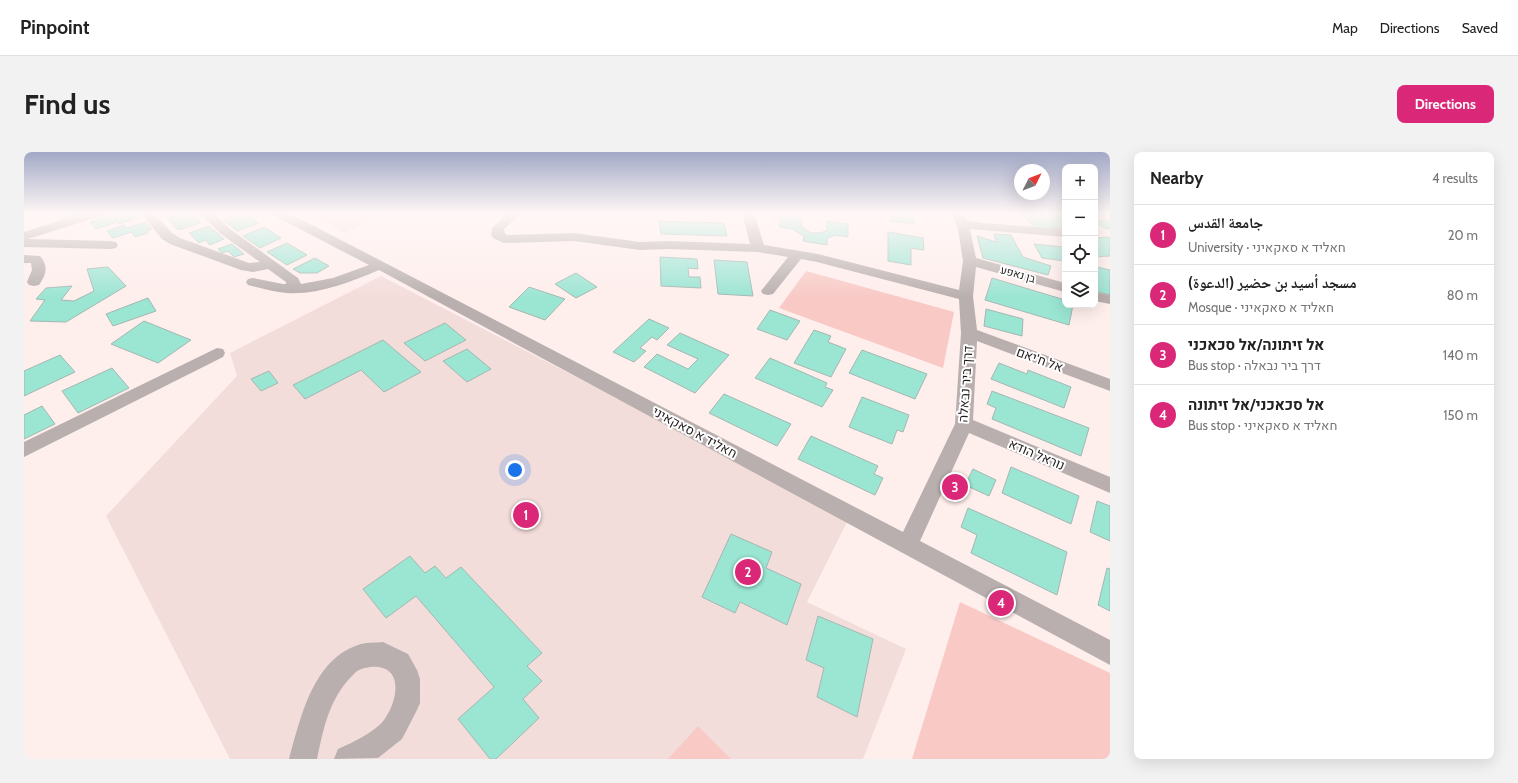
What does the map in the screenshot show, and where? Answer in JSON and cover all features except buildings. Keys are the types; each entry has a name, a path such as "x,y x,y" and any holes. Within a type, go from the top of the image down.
{"street":[{"path":"24,243 107,245 102,241"},
{"path":"176,241 246,267 253,268 270,264"},
{"path":"239,241 293,281 294,289"},
{"name":"חאליד א סאקאיני","path":"334,241 1110,653"},
{"path":"606,241 640,246 669,245 758,248 798,254 966,296"},
{"path":"756,241 758,248"},
{"name":"דרך ביר נבאלה","path":"908,545 964,424 969,333 966,296 970,261 965,241"},
{"path":"768,291 798,254"},
{"path":"24,259 35,259 39,262 40,270 34,282"},
{"name":"בן נאפע","path":"970,261 1062,287"},
{"path":"253,282 294,289 337,281 360,274 380,265"},
{"path":"1098,297 1110,300"},
{"name":"אל ח'יאם","path":"969,333 1110,385"},
{"path":"24,450 218,353"},
{"name":"נוראל הודא","path":"964,424 1110,485"},
{"path":"303,759 315,711 329,685 346,664 362,656 383,654 399,663 408,679 407,703 393,730 369,749 348,759"}],"shaded area":[{"path":"806,271 954,312 943,368 779,308"},
{"path":"381,276 849,518 807,602 906,649 863,759 230,759 106,516 237,376 230,353"},
{"path":"960,602 1110,673 1110,759 912,759"},
{"path":"698,726 731,759 668,759"}],"place":[{"name":"אל זיתונה/אל סכאכני","path":"955,487"},
{"name":"جامعة القدس","path":"526,515"},
{"name":"مسجد أسيد بن حضير (الدعوة)","path":"748,572"},
{"name":"אל סכאכני/אל זיתונה","path":"1001,603"}]}
